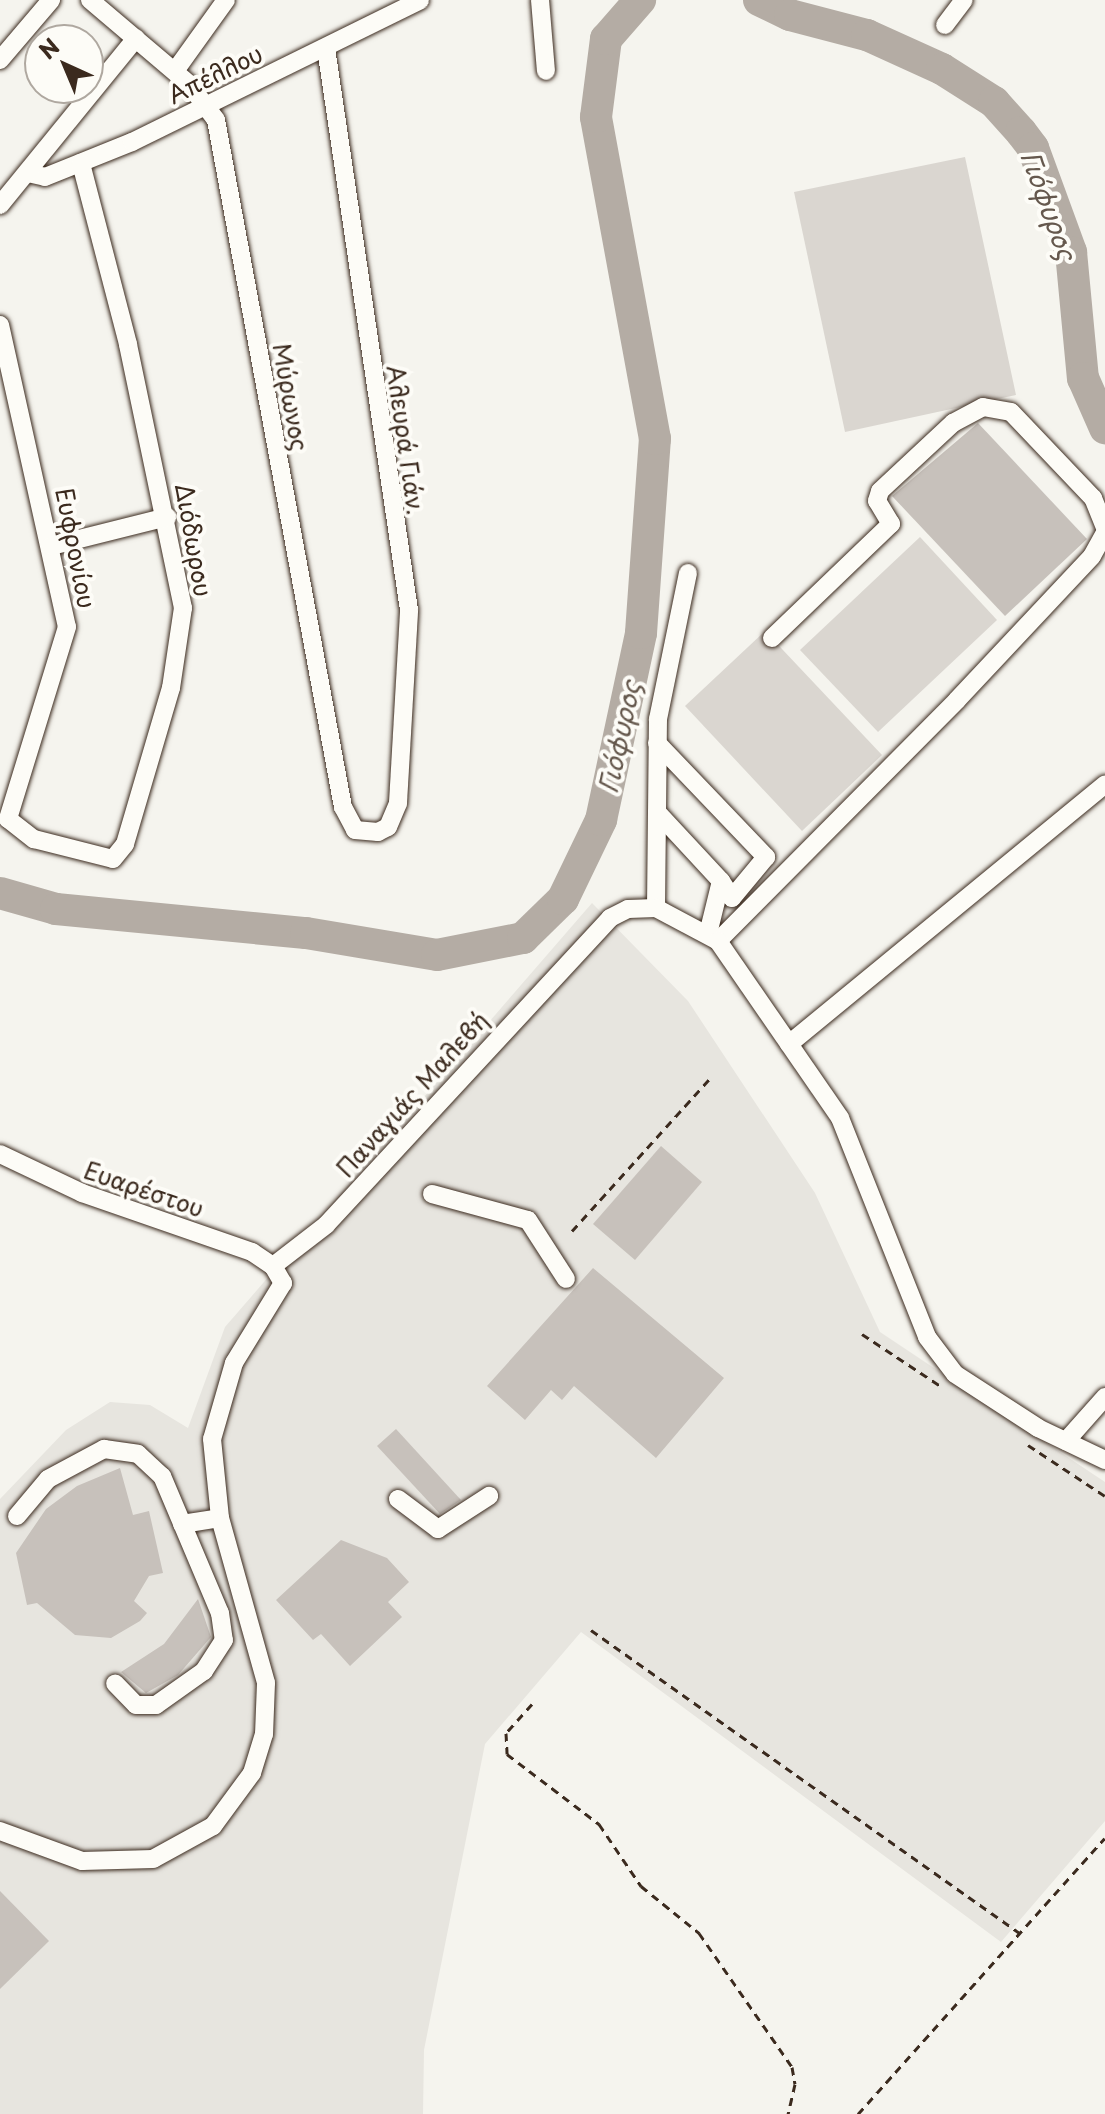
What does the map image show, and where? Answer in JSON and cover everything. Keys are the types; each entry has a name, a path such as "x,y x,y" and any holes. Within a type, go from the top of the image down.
{"street":[{"path":"0,60 51,0"},
{"name":"Μύρωνος","path":"90,0 175,71 207,104 221,137 343,807 355,830 378,832"},
{"path":"175,71 226,0"},
{"name":"Απέλλου","path":"28,173 45,177 81,163 326,48 420,0"},
{"path":"540,0 546,71"},
{"path":"945,25 964,0"},
{"path":"0,205 136,38"},
{"name":"Αλευρά Γιάν.","path":"326,48 409,610 398,803 388,827 378,832"},
{"name":"Διόδωρου","path":"10,823 34,839 97,859 113,859 122,850 179,648 183,608 167,517 81,163"},
{"name":"Ευφρονίου","path":"0,325 67,627 11,802 10,823"},
{"path":"713,937 948,710 1092,556 1105,530 1093,498 1011,412 983,407 953,423 880,491 877,501 891,524 772,638"},
{"path":"51,546 167,517"},
{"path":"688,573 657,743 656,908 713,937 840,1118 927,1337 955,1374 979,1393 1105,1460"},
{"path":"657,743 766,857 732,898 721,881 657,812"},
{"path":"789,1044 1105,784"},
{"path":"713,937 721,881"},
{"name":"Παναγιάς Μαλεβή","path":"273,1266 326,1225 610,918 628,909 656,908"},
{"name":"Ευαρέστου","path":"0,1154 62,1186 240,1247 273,1266"},
{"path":"432,1194 528,1220 566,1279"},
{"path":"0,1831 82,1861 139,1862 193,1841 236,1801 261,1749 267,1693 220,1518 211,1463 216,1413 240,1350 282,1288 273,1266"},
{"path":"1066,1441 1105,1397"},
{"path":"17,1516 60,1469 113,1448 153,1464 182,1524 223,1625 222,1648 204,1671 156,1705 136,1705 115,1683"},
{"path":"398,1499 438,1529 489,1496"},
{"path":"182,1524 220,1518"}],"path":[{"path":"572,1231 711,1077"},
{"path":"591,1630 1021,1934"},
{"path":"532,1704 506,1733 507,1754 599,1824 641,1886 699,1933 792,2067 795,2084 788,2114"},
{"path":"858,2114 1105,1838"}],"shaded area":[{"path":"965,157 1016,395 845,432 794,192"},
{"path":"920,537 997,620 878,732 800,650"},
{"path":"765,631 882,755 802,831 685,706"},
{"path":"592,903 688,1001 815,1193 880,1332 1105,1482 1105,1821 1001,1942 581,1632 485,1744 424,2050 423,2114 0,2114 0,1499 66,1430 110,1402 150,1405 188,1428 225,1327"}],"building":[{"path":"978,423 1087,539 1005,616 892,496"},
{"path":"661,1146 702,1182 635,1260 593,1224"},
{"path":"593,1268 724,1378 656,1458 574,1386 562,1400 551,1390 525,1420 487,1386"},
{"path":"396,1429 461,1500 440,1514 377,1446"},
{"path":"120,1468 133,1515 149,1511 163,1573 149,1576 134,1601 147,1613 140,1621 111,1638 75,1635 37,1603 27,1605 16,1553 46,1509 77,1486"},
{"path":"341,1540 387,1558 409,1582 388,1602 402,1617 350,1666 321,1634 313,1640 276,1600"},
{"path":"198,1599 211,1637 178,1675 146,1693 121,1672 164,1644"},
{"path":"0,1891 49,1941 0,1989"}],"waterway":[{"name":"Γιόφυρος","path":"0,893 56,909 306,933 437,955 523,938 563,899 601,820 641,633 655,439 596,117 606,39 640,0"},
{"name":"Γιόφυρος","path":"759,0 790,15 867,35 942,69 994,102 1021,132 1033,148 1071,252 1083,378 1105,428"}]}
